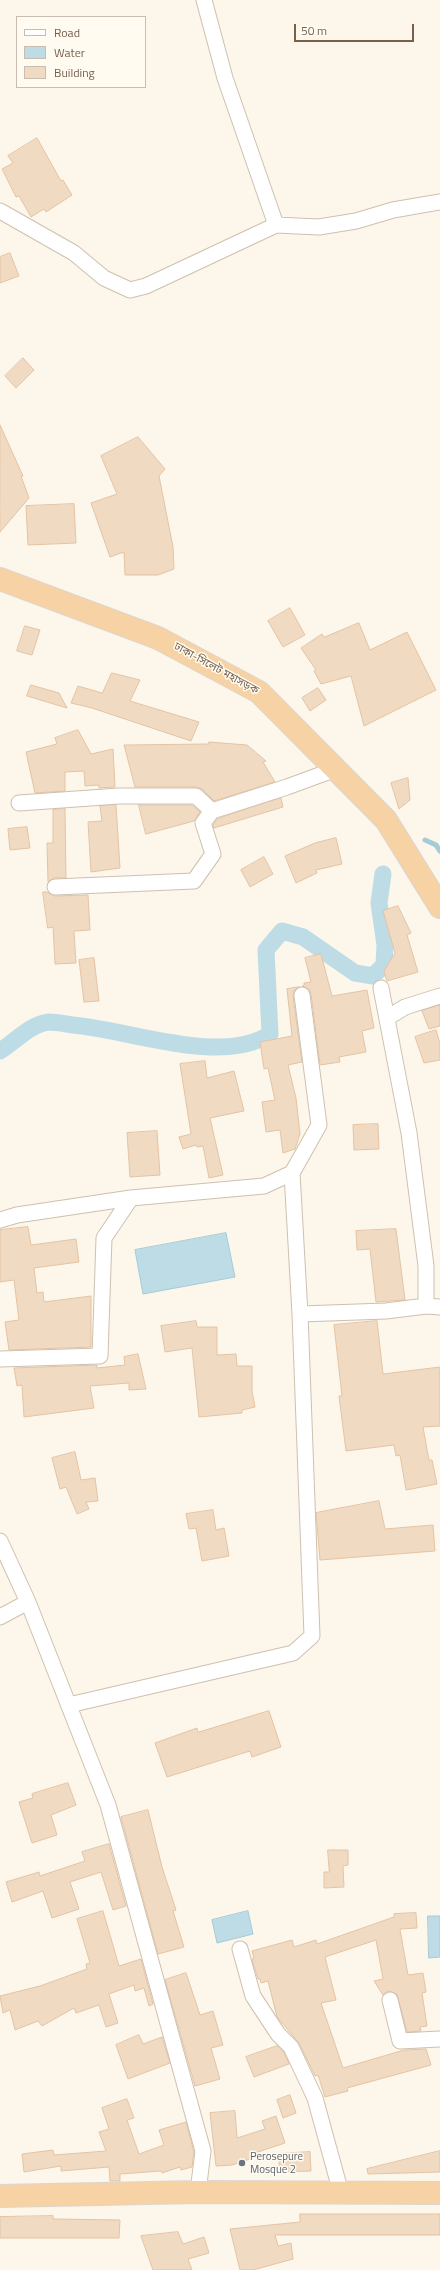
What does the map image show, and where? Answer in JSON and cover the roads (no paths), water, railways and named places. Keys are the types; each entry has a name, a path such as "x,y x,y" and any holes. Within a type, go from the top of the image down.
{"highway":[{"name":"ঢাকা-সিলেট মহাসড়ক","path":"0,579 158,638 260,692 386,820 440,907"},
{"path":"0,2196 198,2192 440,2193"}],"street":[{"path":"204,0 224,78 276,225"},
{"path":"0,211 74,254 104,278 130,290 146,286 276,225 319,227 356,221 393,210 440,202"},
{"path":"55,887 194,881 213,854 203,823 212,811 287,787 336,769"},
{"path":"19,802 119,796 196,796 212,811"},
{"path":"300,1314 386,1311 433,1306 426,1266 409,1133 381,988"},
{"path":"70,1705 293,1653 312,1636 300,1314 292,1173 319,1124 302,995"},
{"path":"387,1018 405,1007 440,996"},
{"path":"0,1220 16,1215 131,1198 264,1186 292,1173"},
{"path":"0,1359 100,1356 104,1238 131,1198"},
{"path":"0,1541 28,1602 70,1705 108,1805 203,2151 198,2192"},
{"path":"0,1617 28,1602"},
{"path":"240,1949 253,1996 278,2034 291,2047 315,2098 341,2193"},
{"path":"390,2000 400,2041 440,2039"}],"water":[{"path":"226,1233 235,1277 143,1294 135,1250"},
{"path":"248,1911 253,1934 217,1943 212,1920"},
{"path":"428,1916 440,1916 440,1957 429,1958"}],"waterway":[{"path":"425,840 436,845 440,851"},
{"path":"0,1051 35,1026 49,1022 96,1028 201,1047 227,1047 250,1043 270,1034 266,950 282,931 303,937 355,973 373,976 384,965 385,945 379,903 383,874"}],"place":[{"name":"Perosepure Mosque 2","path":"242,2163"}]}
